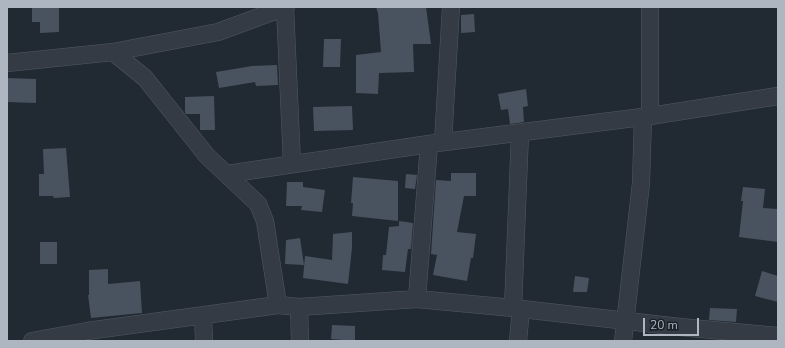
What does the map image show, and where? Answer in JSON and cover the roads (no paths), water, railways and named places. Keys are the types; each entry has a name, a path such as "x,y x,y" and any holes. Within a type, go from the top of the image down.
{"street":[{"path":"7,63 113,52 218,32 286,7 292,164"},
{"path":"417,299 451,7"},
{"path":"623,341 641,183 646,117 650,7"},
{"path":"113,52 145,78 208,156 258,204 265,221 278,305"},
{"path":"227,174 436,143 646,117 778,96"},
{"path":"518,341 517,308 520,133"},
{"path":"32,341 87,331 278,305 299,307 417,299 517,308 625,322 778,336"},
{"path":"299,307 300,341"},
{"path":"203,315 204,341"}]}
